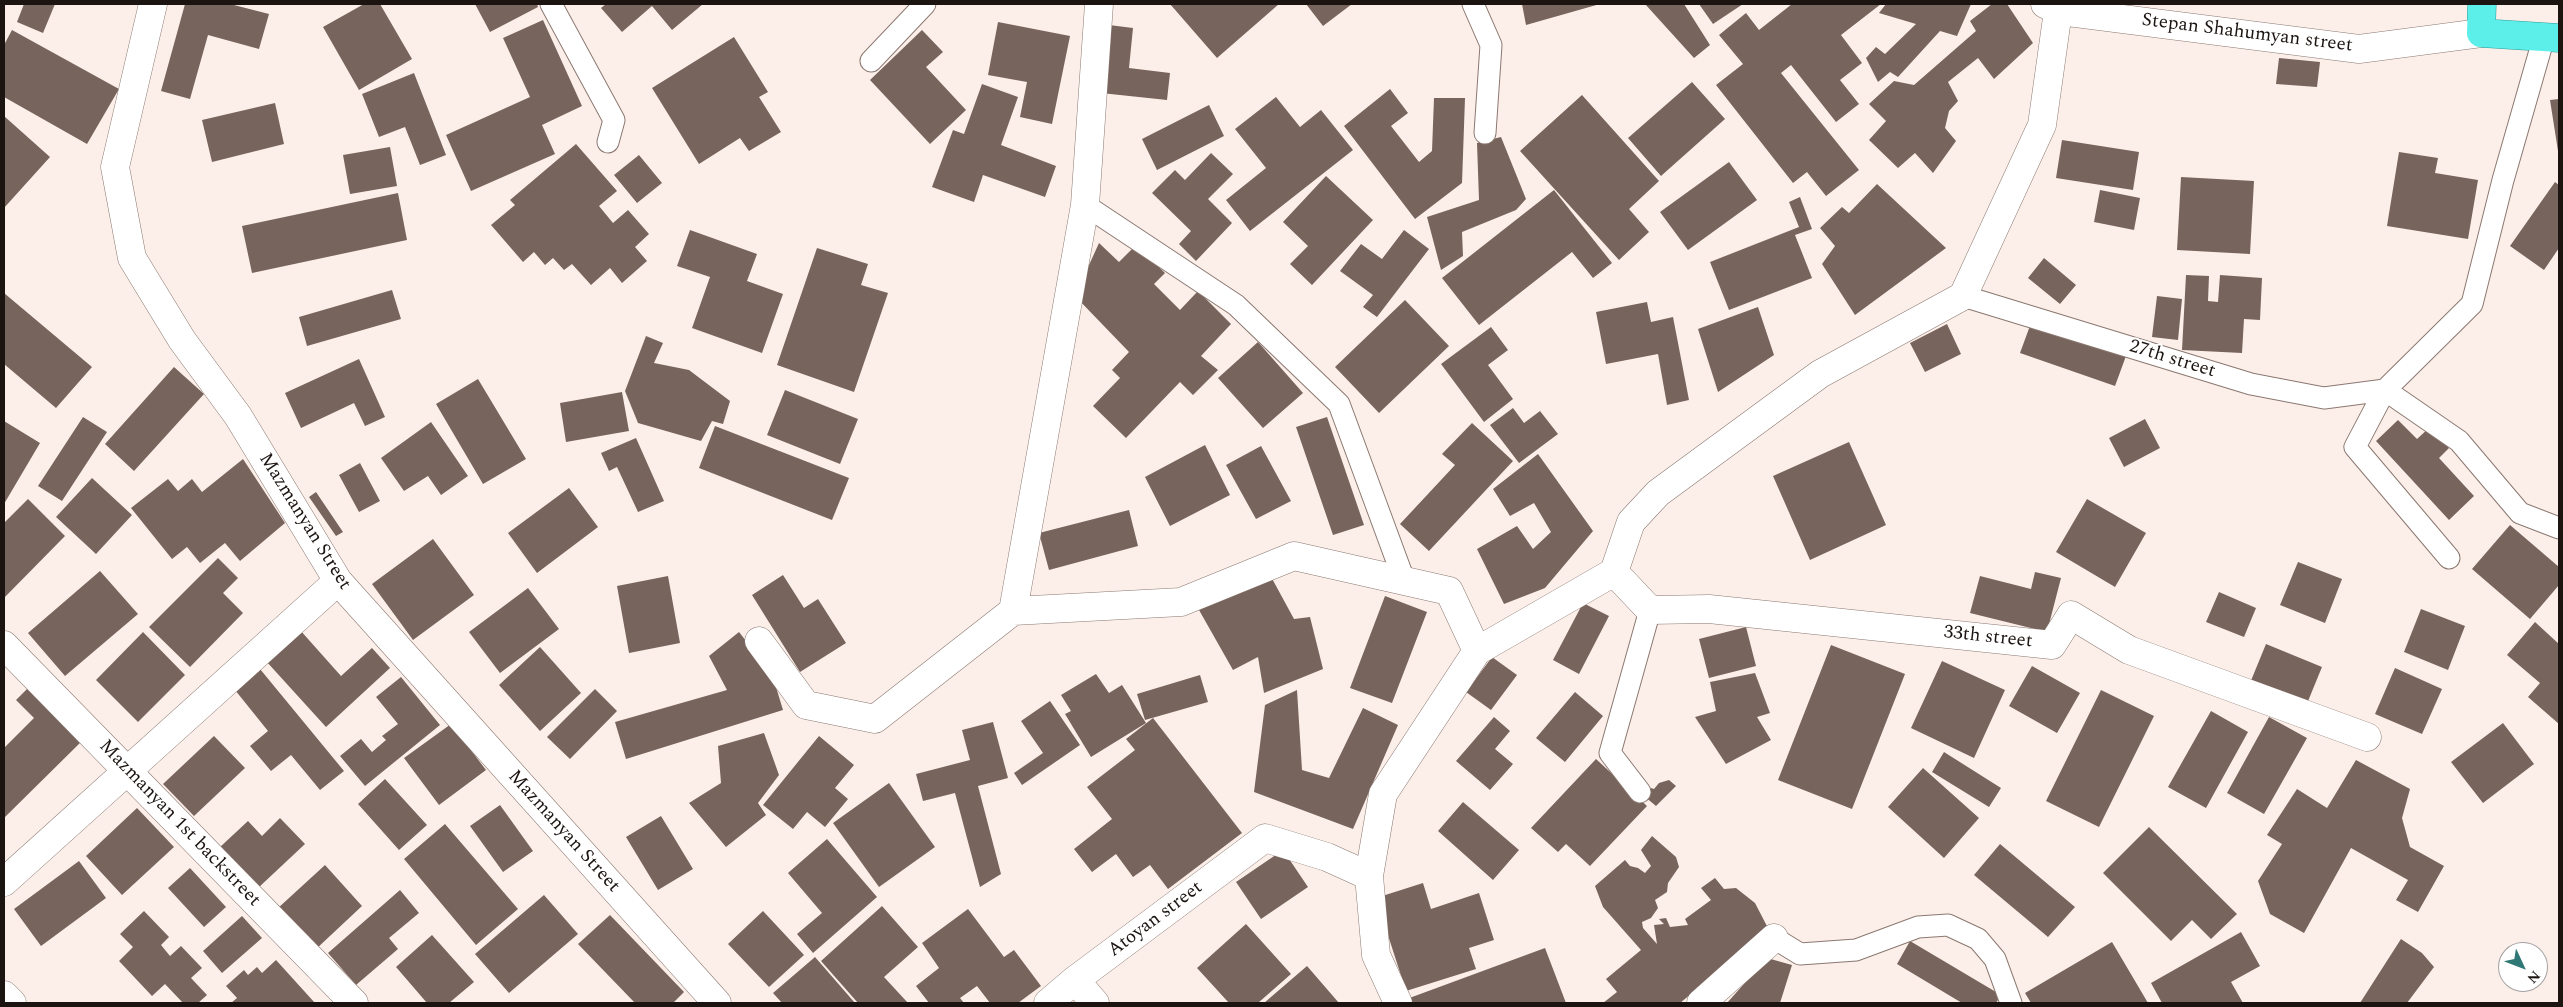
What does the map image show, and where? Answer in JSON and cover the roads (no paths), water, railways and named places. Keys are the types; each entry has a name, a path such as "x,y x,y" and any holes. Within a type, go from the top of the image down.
{"highway":[{"path":"2482,4 2481,33 2552,38"}],"street":[{"name":"Mazmanyan Street","path":"153,4 115,167 132,258 182,340 238,416 338,581 717,1003"},
{"path":"1013,611 1085,205 1099,4"},
{"path":"1398,1003 1376,955 1369,876 1384,794 1476,651 1614,572 1631,522 1658,493 1820,374 1963,296 2042,125 2055,6"},
{"name":"Stepan Shahumyan street","path":"2055,6 2359,49 2481,33"},
{"path":"759,641 806,705 876,719 1013,611 1181,602 1294,556 1449,591 1476,651"},
{"path":"1614,572 1650,610"},
{"path":"4,882 338,581"},
{"name":"33th street","path":"1650,610 1709,609 2052,646 2071,615 2129,650 2367,737"},
{"name":"Mazmanyan 1st backstreet","path":"4,645 354,1003"},
{"name":"Atoyan street","path":"1048,1003 1075,980 1265,838 1327,857 1369,876"},
{"path":"1701,1003 1774,938"},
{"path":"1075,980 1095,1003"},
{"path":"4,995 12,1003"}],"lane":[{"path":"551,4 614,120 608,142"},
{"path":"871,61 925,4"},
{"path":"1473,4 1491,45 1485,133"},
{"path":"2449,558 2355,447 2385,390 2472,304 2503,180 2552,38"},
{"path":"1085,205 1236,305 1339,404 1404,580"},
{"name":"27th street","path":"1963,296 2251,384 2324,398 2385,390"},
{"path":"2385,390 2459,441 2520,513 2559,528"},
{"path":"1640,792 1610,753 1650,610"},
{"path":"1774,938 1800,954 1856,950 1918,927 1948,925 1978,939 1995,959 2011,1003"}]}
